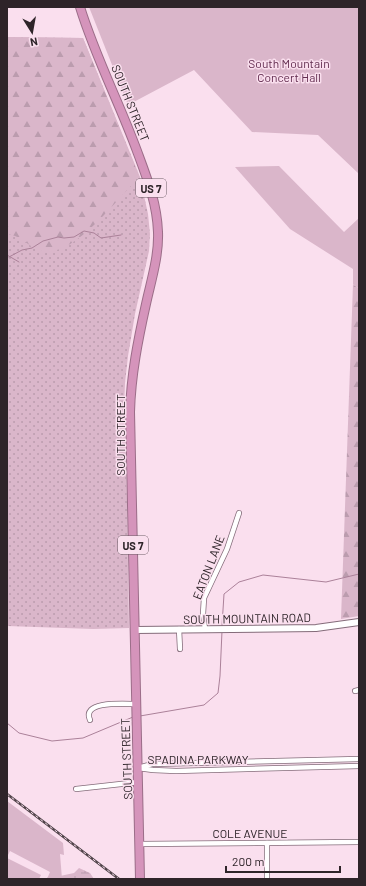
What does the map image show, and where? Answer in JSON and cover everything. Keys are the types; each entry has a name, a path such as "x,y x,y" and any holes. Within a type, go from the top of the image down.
{"highway":[{"name":"SOUTH STREET","path":"80,7 86,27 130,132 151,188 156,212 158,234 155,266 137,348 131,393 130,414 140,879"}],"street":[{"name":"EATON LANE","path":"205,629 203,614 204,598 227,549 239,513"},
{"name":"SOUTH MOUNTAIN ROAD","path":"135,630 316,628 359,622"},
{"path":"179,629 180,649"},
{"path":"90,720 88,715 89,711 97,706 107,704 137,704"},
{"name":"SPADINA PARKWAY","path":"138,768 152,764 214,764 359,759"},
{"path":"275,762 275,769"},
{"path":"214,764 214,770"},
{"name":"SPADINA PARKWAY","path":"138,768 153,770 214,770 359,766"},
{"path":"76,788 139,782"},
{"name":"COLE AVENUE","path":"140,844 359,842"},
{"path":"267,843 267,879"}],"green space":[{"name":"South Mountain Concert Hall","path":"89,7 359,7 359,174 318,135 252,132 194,70 128,105"},
{"path":"7,37 83,38 140,177 148,214 150,234 149,251 135,314 125,383 124,409 129,628 93,629 7,626"},
{"path":"7,37 83,38 141,181 131,186 91,228 79,238 54,251 42,251 33,247 22,239 7,234"},
{"path":"279,166 344,232 359,218 359,289 353,284 353,269 290,229 235,167"},
{"path":"353,284 359,289 359,616 341,619"},
{"path":"7,801 63,843 64,855 60,854 62,879 47,879 50,872 10,851 7,857"},
{"path":"7,858 41,875 39,879 7,879"},
{"path":"79,868 90,873 94,879 46,879 49,876 60,876 74,873"}],"waterway":[{"path":"9,257 22,250 32,248 43,241 58,237 74,237 84,231 94,233 101,238 121,235"},
{"path":"7,255 19,262"},
{"path":"222,626 224,594 239,582 263,575 326,582 359,574"},
{"path":"140,716 204,705 218,693 222,631"},
{"path":"7,723 19,733 52,741 83,738 133,717"}],"railway":[{"path":"7,794 119,879"}]}
